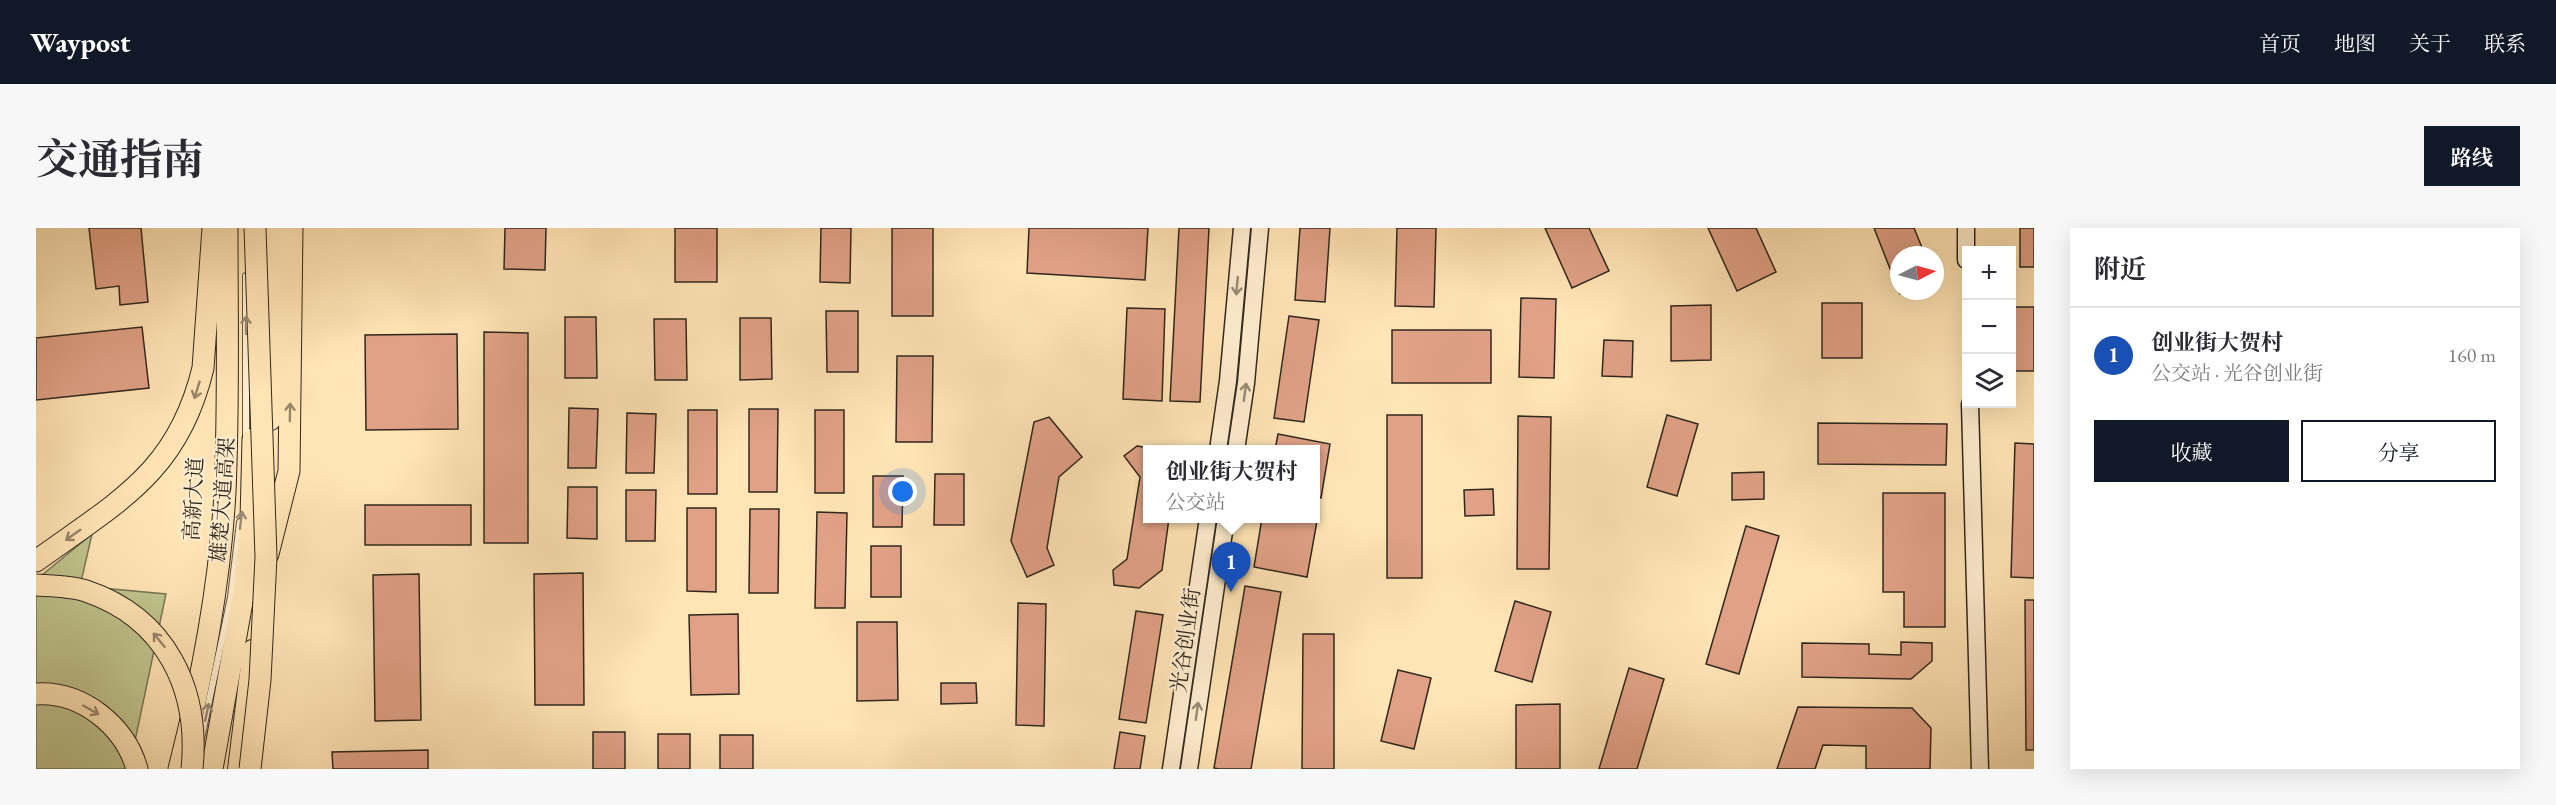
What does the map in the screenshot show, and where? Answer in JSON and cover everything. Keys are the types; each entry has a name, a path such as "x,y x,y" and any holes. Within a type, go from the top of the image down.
{"highway":[{"path":"36,561 129,494 165,456 181,431 198,390 203,368 213,228"},
{"name":"雄楚大道高架","path":"181,769 205,654 223,512 227,411 227,228"},
{"path":"250,769 260,680 266,557 255,228"},
{"name":"雄楚大道高架","path":"212,769 244,591 251,520 255,228"},
{"path":"259,592 289,471 292,228"},
{"path":"36,585 84,590 108,600 150,629 177,667 187,691 193,721 193,769"},
{"path":"36,694 56,695 89,707 103,717 127,742 137,769"}],"main road":[{"name":"高新大道","path":"170,769 192,685 214,541 218,492 221,228"},
{"path":"237,769 259,592 270,470 275,228"},
{"path":"1219,445 1228,381 1242,228"},
{"path":"1237,445 1246,383 1260,228"},
{"path":"1966,228 1966,246"},
{"path":"1970,408 1980,769"},
{"name":"光谷创业街","path":"1171,769 1207,523"},
{"name":"光谷创业街","path":"1189,769 1225,523"}],"lane":[{"path":"244,494 247,411 247,264"},
{"path":"181,769 205,678 220,597 231,492 235,412 235,269"},
{"path":"193,769 231,597 241,516"}],"green space":[{"path":"92,534 80,586 166,594 129,769 36,769 36,580"}],"building":[{"path":"89,228 141,228 148,302 120,305 119,286 96,289"},
{"path":"505,228 546,228 545,270 504,269"},
{"path":"675,228 717,228 717,282 675,282"},
{"path":"821,228 851,228 850,283 820,282"},
{"path":"892,228 933,228 933,316 892,316"},
{"path":"1029,228 1148,228 1145,280 1027,273"},
{"path":"1179,228 1209,228 1200,402 1170,401"},
{"path":"1300,228 1330,228 1325,302 1295,300"},
{"path":"1397,228 1436,228 1434,307 1395,306"},
{"path":"1545,228 1589,228 1609,271 1572,288"},
{"path":"1708,228 1756,228 1776,272 1737,291"},
{"path":"1874,228 1914,228 1921,246 1890,246 1890,269"},
{"path":"2020,228 2034,228 2034,267 2020,267"},
{"path":"1521,298 1556,299 1554,378 1519,377"},
{"path":"1822,303 1862,303 1862,358 1822,358"},
{"path":"1711,305 1711,360 1671,361 1671,306"},
{"path":"2016,307 2034,307 2034,371 2016,371"},
{"path":"1127,308 1165,309 1162,401 1123,399"},
{"path":"826,311 858,311 858,372 827,372"},
{"path":"1289,316 1319,320 1304,422 1274,418"},
{"path":"565,317 596,317 597,378 565,378"},
{"path":"740,318 771,318 772,379 740,380"},
{"path":"654,319 686,319 687,380 655,380"},
{"path":"142,327 149,388 36,400 36,338"},
{"path":"1392,330 1491,330 1491,383 1392,383"},
{"path":"484,332 528,333 528,543 484,543"},
{"path":"457,334 458,429 366,430 365,335"},
{"path":"1604,340 1633,341 1632,377 1602,376"},
{"path":"897,356 933,356 932,442 896,442"},
{"path":"569,408 598,409 596,468 568,468"},
{"path":"749,409 778,409 777,492 749,492"},
{"path":"688,410 717,410 717,494 688,494"},
{"path":"815,410 844,410 844,493 815,493"},
{"path":"627,413 656,414 654,473 626,473"},
{"path":"1387,415 1422,415 1422,578 1387,578"},
{"path":"1667,415 1698,424 1677,496 1647,487"},
{"path":"1518,416 1551,417 1549,569 1517,569"},
{"path":"1049,417 1082,457 1059,477 1047,548 1054,565 1027,577 1011,541 1034,422"},
{"path":"1818,423 1947,424 1946,465 1818,464"},
{"path":"1278,434 1330,444 1321,498 1320,445 1276,445"},
{"path":"2015,443 2034,444 2034,578 2011,577"},
{"path":"1137,446 1143,447 1143,523 1168,523 1162,570 1139,588 1114,585 1113,570 1127,559 1140,477 1124,456"},
{"path":"1764,472 1764,499 1732,500 1732,473"},
{"path":"935,474 964,474 964,525 934,525"},
{"path":"873,476 903,476 902,527 873,527"},
{"path":"568,487 597,487 597,539 567,538"},
{"path":"1493,489 1494,515 1465,516 1464,490"},
{"path":"626,490 656,490 655,541 626,541"},
{"path":"1883,493 1945,493 1945,627 1904,627 1904,592 1883,592"},
{"path":"365,505 471,505 471,545 365,545"},
{"path":"687,508 716,508 716,592 687,591"},
{"path":"750,509 779,509 778,593 749,593"},
{"path":"817,512 847,513 845,608 815,608"},
{"path":"1261,523 1317,523 1307,577 1254,567"},
{"path":"1746,526 1779,536 1739,674 1706,664"},
{"path":"871,546 901,546 901,597 871,597"},
{"path":"583,573 584,705 535,705 534,574"},
{"path":"419,574 421,720 375,721 373,575"},
{"path":"1245,586 1281,592 1251,769 1219,769 1214,768"},
{"path":"2025,600 2034,600 2034,750 2026,750"},
{"path":"1515,601 1551,612 1532,682 1495,671"},
{"path":"1018,603 1046,604 1044,726 1016,725"},
{"path":"1136,611 1163,615 1146,723 1119,719"},
{"path":"738,614 739,694 691,695 689,615"},
{"path":"857,622 897,622 898,700 857,701"},
{"path":"1303,634 1334,634 1334,769 1302,769"},
{"path":"1901,642 1932,643 1932,661 1911,679 1802,677 1802,643 1869,644 1869,654 1901,655"},
{"path":"1629,668 1664,679 1637,769 1599,769"},
{"path":"1398,670 1431,678 1414,749 1381,741"},
{"path":"941,683 976,683 977,703 941,704"},
{"path":"1560,704 1560,769 1516,769 1516,705"},
{"path":"1798,707 1912,708 1931,728 1930,769 1866,769 1866,746 1823,745 1815,769 1777,769"},
{"path":"593,732 625,732 625,769 593,769"},
{"path":"1120,732 1145,736 1140,769 1114,769"},
{"path":"658,734 690,734 690,769 658,769"},
{"path":"720,735 753,735 753,769 720,769"},
{"path":"428,750 428,769 333,769 332,752"}],"place":[{"name":"创业街大贺村","path":"1231,592"}]}
